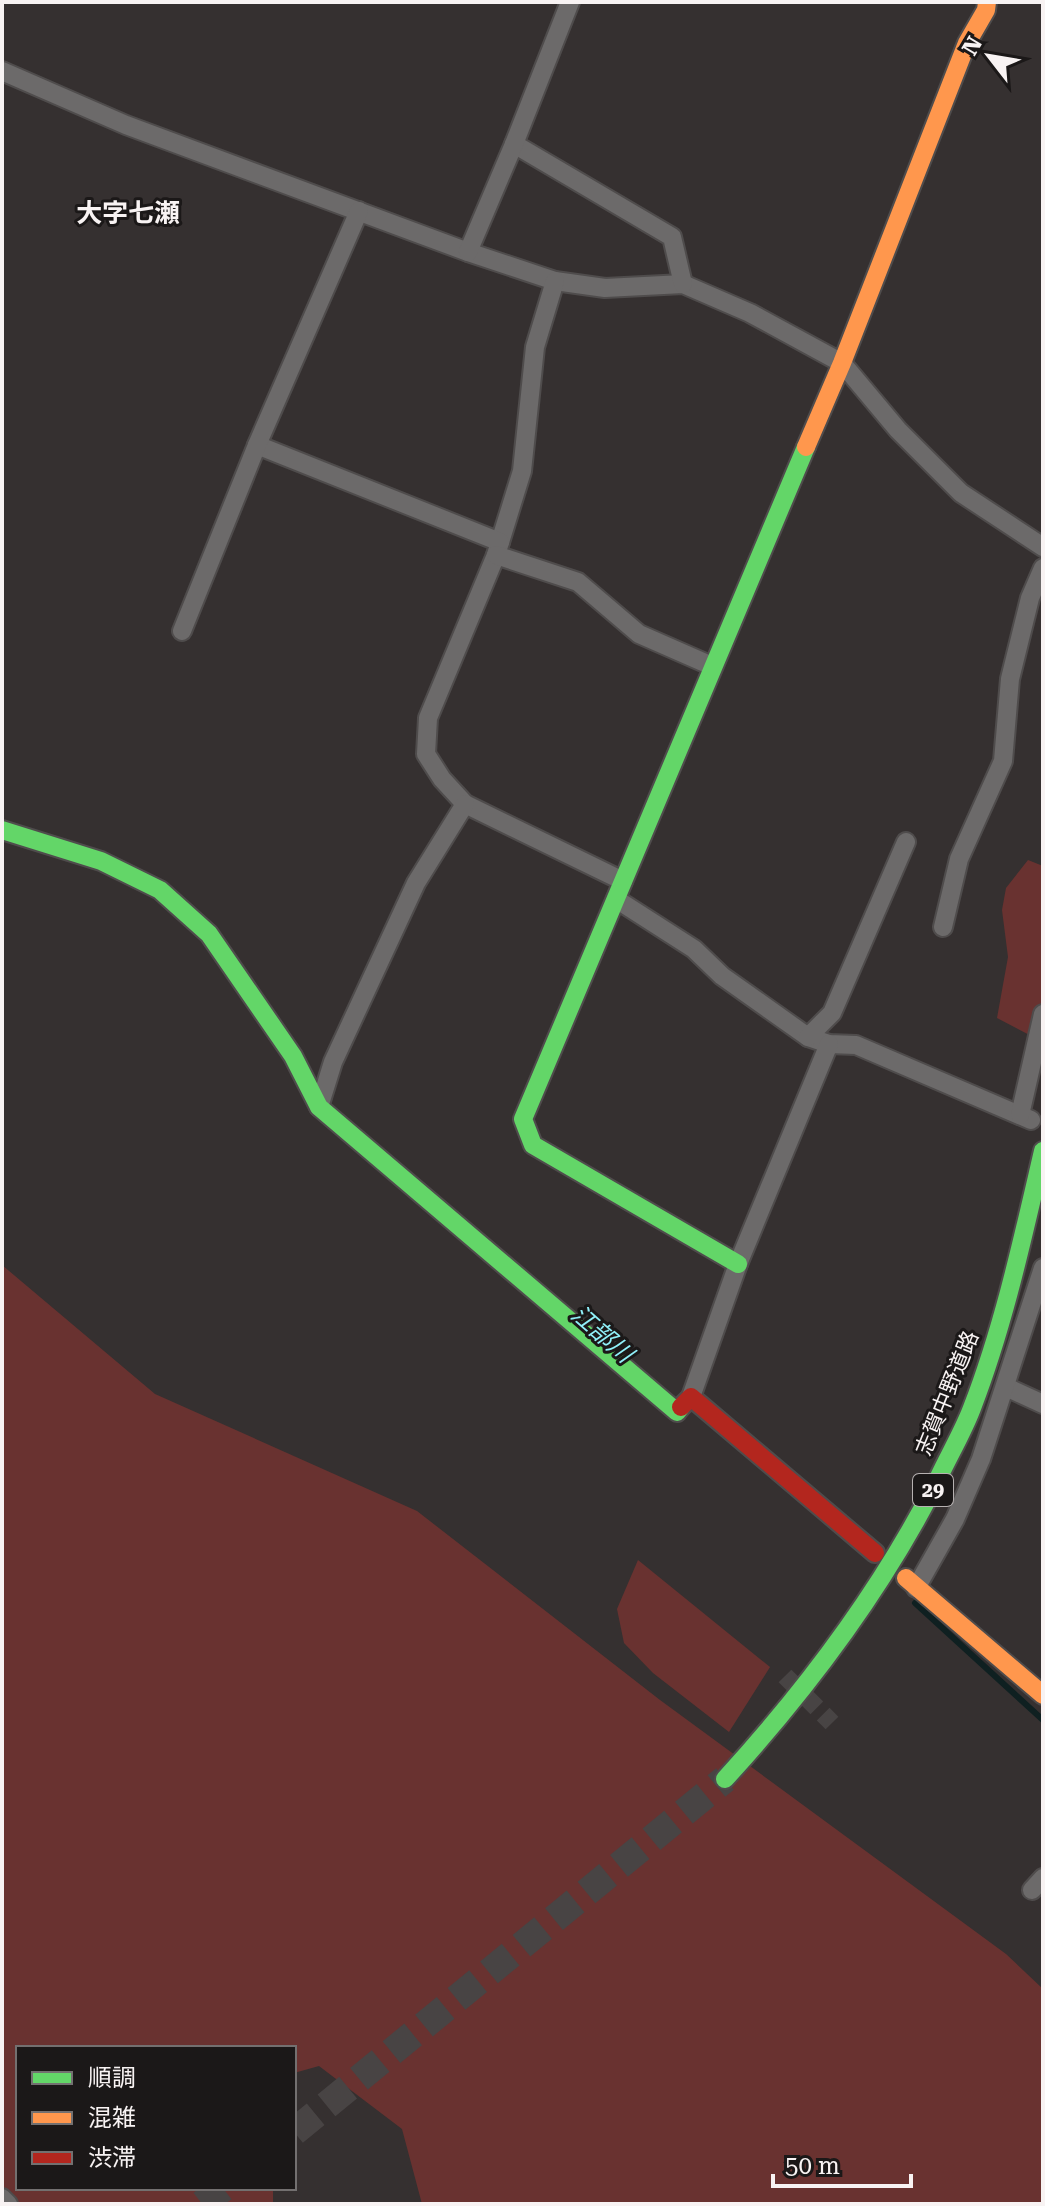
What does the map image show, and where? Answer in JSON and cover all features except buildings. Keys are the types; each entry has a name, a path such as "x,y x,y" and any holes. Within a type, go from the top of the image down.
{"street":[{"path":"468,252 570,2"},
{"path":"738,1264 533,1145 523,1119 842,363 967,43 986,10 987,2"},
{"path":"2,71 126,125 468,252 555,281 605,288 683,284 750,313 842,363 898,430 961,493 1043,547"},
{"path":"514,144 672,237 683,284"},
{"path":"182,631 257,445 359,211"},
{"path":"555,281 535,347 522,471 498,548 428,718 426,754 442,779 465,804 620,890 694,949 722,976 808,1037 829,1044 856,1045 1025,1117 1043,1014"},
{"path":"257,445 578,582 639,634 712,666"},
{"path":"943,927 959,859 1003,761 1010,679 1030,598 1043,568"},
{"path":"319,1107 333,1062 416,883 465,804"},
{"path":"2,830 101,861 160,890 209,934 293,1056 319,1107 677,1412 691,1397 738,1264 829,1044"},
{"path":"808,1037 832,1013 906,842"},
{"name":"志賀中野道路","path":"725,1779 770,1732 836,1650 920,1518 971,1410 1003,1317 1043,1151"},
{"path":"1043,1268 981,1459 955,1519 911,1583 1043,1695"},
{"path":"1006,1387 1043,1404"},
{"path":"691,1397 875,1553"},
{"path":"2,2198 8,2204"}],"shaded area":[{"path":"1028,860 1043,866 1043,1042 997,1018 1008,957 1002,910 1006,888"},
{"path":"2,1265 155,1394 417,1511 660,1700 1006,1954 1043,1989 1043,2204 422,2204 402,2129 319,2066 296,2072 296,2046 16,2046 16,2190 273,2190 273,2204 2,2204"},
{"path":"638,1560 770,1667 729,1732 653,1673 624,1643 617,1609"}],"waterway":[{"name":"江部川","path":"915,1603 1043,1720"}],"tunnel":[{"path":"785,1676 832,1723"},
{"path":"296,2130 725,1779"},
{"path":"202,2204 220,2190"}],"traffic: fast":[{"path":"738,1264 533,1145 523,1119 806,447"},
{"path":"2,830 101,861 160,890 209,934 293,1056 319,1107 677,1412 681,1407"},
{"path":"725,1779 786,1709 842,1636 893,1560 938,1479 968,1417 994,1345 1043,1151"}],"traffic: slow":[{"path":"806,447 967,43 986,10 987,2"},
{"path":"906,1578 1043,1695"}],"traffic: jam":[{"path":"681,1407 691,1397 875,1553"}],"district":[{"name":"大字七瀬","path":"128,213"}]}
